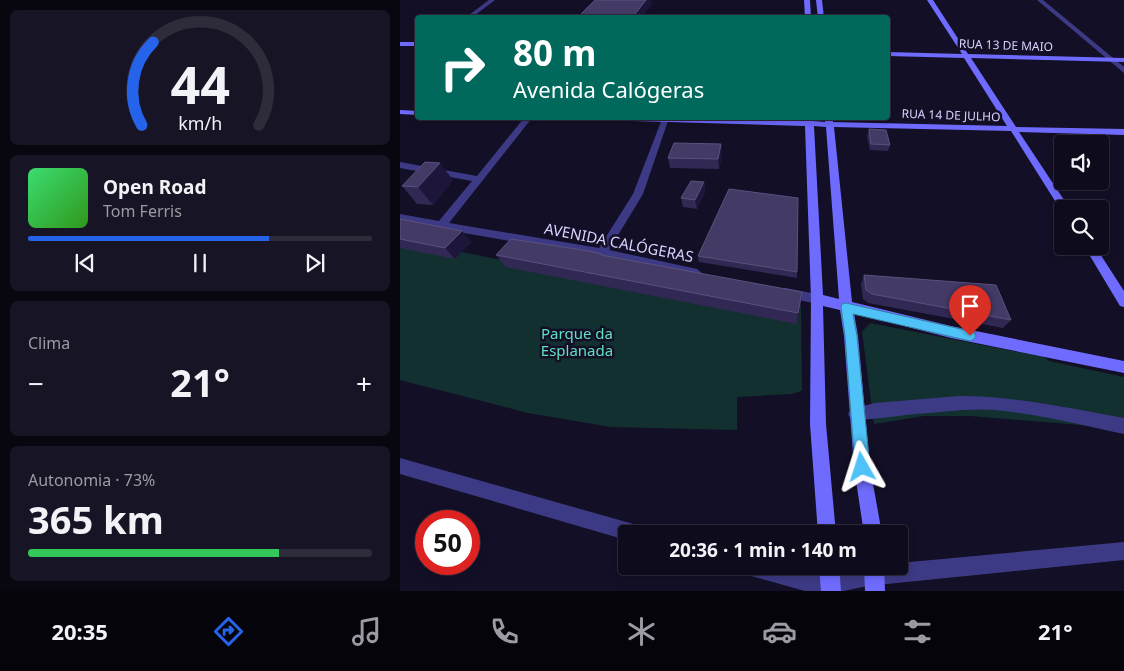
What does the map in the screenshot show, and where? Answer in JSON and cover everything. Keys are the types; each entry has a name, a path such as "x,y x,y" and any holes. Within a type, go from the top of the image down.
{"street":[{"path":"471,15 492,0"},
{"path":"807,0 808,15"},
{"path":"819,0 821,15"},
{"path":"930,0 1059,200"},
{"path":"1040,0 1124,71"},
{"path":"400,44 415,44"},
{"name":"RUA 13 DE MAIO","path":"890,54 1124,60"},
{"path":"400,112 415,113"},
{"path":"442,225 526,120"},
{"path":"602,253 638,194 666,120"},
{"path":"809,120 817,299 817,415 826,525"},
{"name":"RUA 14 DE JULHO","path":"809,120 1124,132"},
{"path":"830,121 846,307 851,336 856,414 872,525"},
{"path":"400,165 479,179"},
{"name":"AVENIDA CALÓGERAS","path":"400,218 602,253 708,276"},
{"path":"1095,255 1124,302"},
{"path":"774,290 951,332 1124,367"},
{"path":"856,414 875,410 995,402 1124,426"},
{"path":"400,466 618,529"},
{"path":"783,575 811,583 1124,551"}],"green space":[{"name":"Parque da Esplanada","path":"400,229 462,252 511,262 608,268 801,304 802,390 791,394 737,397 737,430 611,427 528,413 400,380"},
{"path":"870,323 1044,357 1049,361 1124,377 1124,431 1093,426 970,416 924,416 874,424 862,332"}],"building":[{"path":"595,0 646,0 634,15 580,15"},
{"path":"869,129 886,130 890,145 871,144"},
{"path":"674,143 721,144 718,159 668,158"},
{"path":"425,162 440,163 418,187 402,186"},
{"path":"691,181 704,182 695,200 681,198"},
{"path":"729,189 798,198 797,272 698,256"},
{"path":"400,219 462,231 445,248 400,239"},
{"path":"511,239 589,251 601,255 802,292 798,313 496,255"},
{"path":"864,275 996,285 1011,320 872,294 866,290"}],"route":[{"path":"862,467 856,414 851,336 846,307 970,336"}]}
